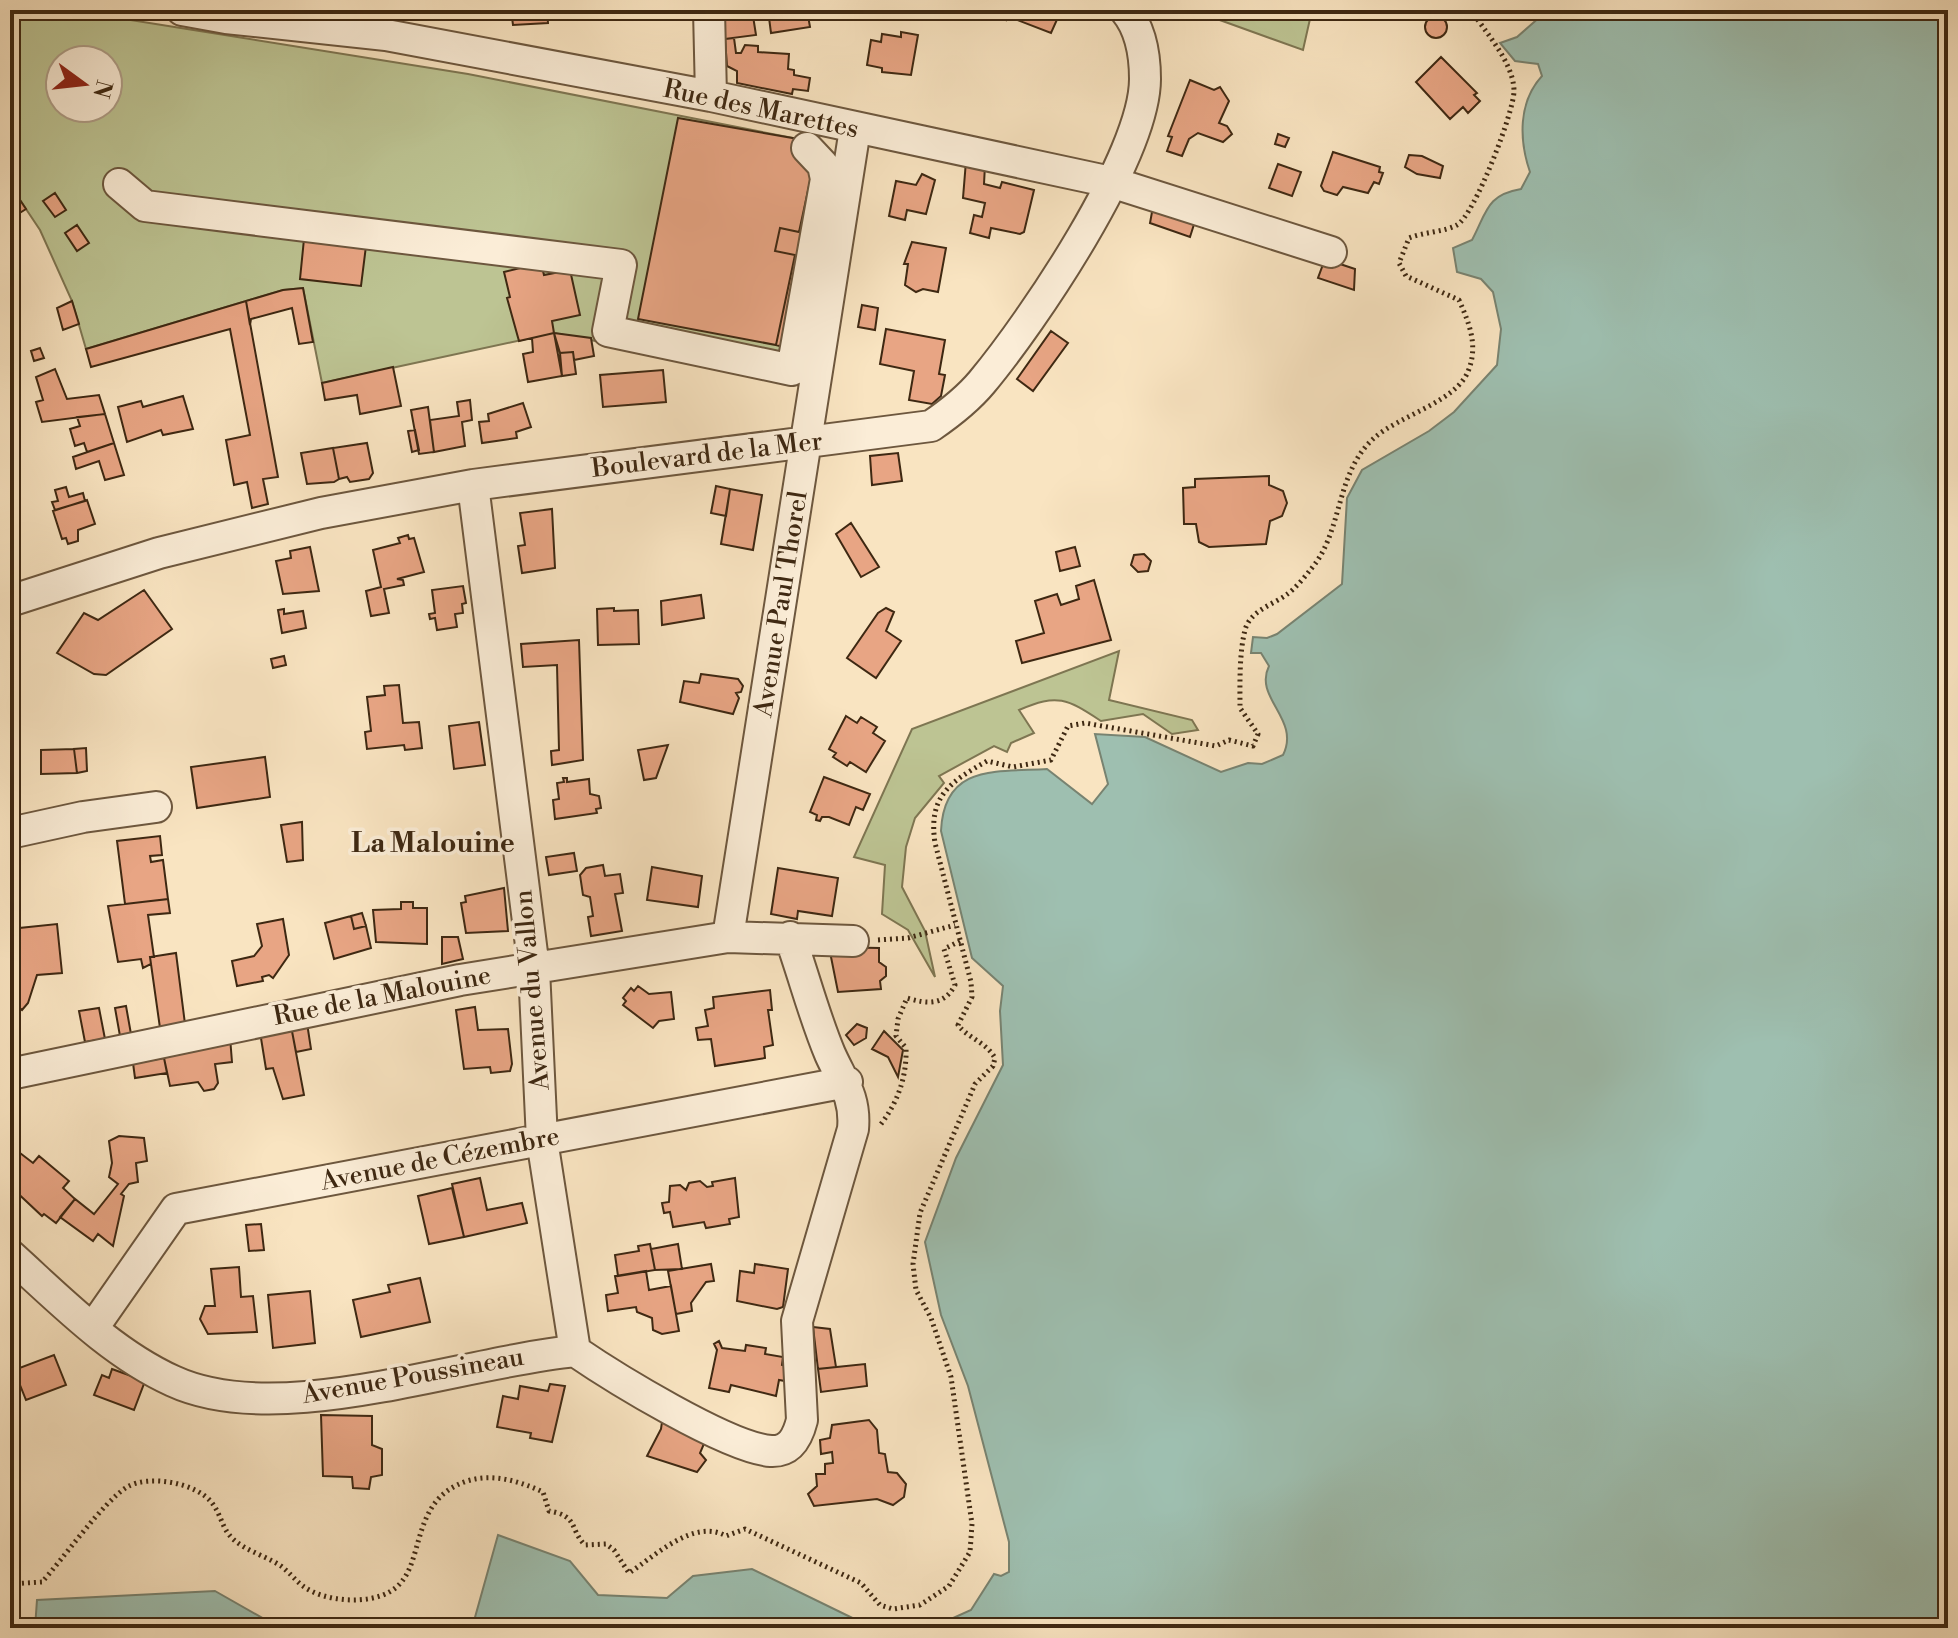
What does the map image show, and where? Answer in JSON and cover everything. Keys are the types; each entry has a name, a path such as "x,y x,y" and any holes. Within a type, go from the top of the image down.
{"street":[{"name":"Rue des Marettes","path":"182,10 226,18 386,35 711,96 1111,182 1331,252"},
{"path":"709,10 711,96"},
{"name":"Boulevard de la Mer","path":"10,601 174,549 321,513 473,485 931,426 954,410 980,384 1032,317 1076,247 1111,182 1136,123 1145,81 1142,42 1125,10"},
{"name":"Avenue Paul Thorel","path":"728,937 855,129"},
{"path":"119,184 145,206 621,265 608,331 792,370 826,179 823,165 807,148"},
{"name":"Avenue du Vallon","path":"473,485 534,969 542,1140 575,1351"},
{"path":"10,833 83,817 156,807"},
{"name":"Rue de la Malouine","path":"10,1074 193,1033 460,980 728,937 853,941"},
{"path":"575,1351 622,1383 747,1445 773,1451 791,1446 799,1435 802,1420 797,1321 853,1129 855,1109 847,1082 831,1056 790,937"},
{"name":"Avenue de Cézembre","path":"93,1328 176,1209 847,1082"},
{"name":"Avenue Poussineau","path":"10,1255 131,1358 175,1382 250,1398 323,1396 525,1356 575,1351"}],"path":[{"path":"10,1584 42,1582 128,1487 157,1481 185,1487 210,1499 232,1539 282,1567 305,1588 320,1595 362,1599 392,1591 401,1580 422,1526 446,1490 484,1476 524,1483 543,1492 549,1511 563,1513 576,1526 578,1539 585,1545 606,1544 614,1550 629,1573 696,1532 717,1531 726,1536 745,1529 861,1583 880,1605 907,1609 949,1586 970,1552 972,1524 951,1377 931,1318 916,1290 913,1264 920,1213 975,1084 993,1066 995,1058 989,1047 965,1034 958,1025 972,997 933,827 937,806 951,781 987,761 1013,767 1051,760 1068,726 1085,723 1216,746 1229,740 1253,746 1258,734 1240,708 1245,627 1260,610 1287,594 1313,568 1323,551 1348,474 1371,441 1397,420 1456,391 1469,370 1473,333 1459,300 1406,276 1399,263 1409,238 1458,225 1470,209 1484,185 1515,92 1509,69 1471,10"},
{"path":"853,941 908,938 955,925"},
{"path":"871,1134 892,1110 899,1095 906,1048 896,1036 898,1019 907,998 925,1003 942,1000 951,993 955,985 944,949 960,941"}],"green space":[{"path":"10,10 68,10 468,74 798,139 836,155 798,380 554,333 322,383 303,288 283,290 86,349 72,301 40,230 10,185"},
{"path":"1192,10 1312,10 1303,50"},
{"path":"1119,651 1109,700 1192,720 1198,730 1172,734 1143,714 1101,721 1070,703 1043,701 1019,710 1034,733 1011,743 1007,752 994,746 939,776 944,783 915,818 906,847 902,887 925,931 935,977 908,930 882,914 885,865 854,857 912,729"}],"shaded area":[{"path":"1530,10 1948,10 1948,1628 931,1628 971,1610 994,1574 1001,1576 1009,1572 1009,1542 968,1386 941,1315 925,1242 956,1158 1003,1065 1000,1011 1003,986 972,958 941,831 944,809 952,793 976,776 992,772 1047,769 1092,804 1108,784 1095,734 1145,737 1221,772 1248,763 1262,764 1283,755 1287,742 1286,730 1267,688 1269,666 1261,653 1251,653 1253,637 1267,638 1277,634 1342,584 1347,498 1362,470 1429,431 1454,412 1497,365 1501,329 1493,292 1481,279 1457,272 1453,248 1472,240 1494,200 1521,189 1530,172 1524,147 1523,122 1528,97 1542,76 1538,64 1515,61 1500,43 1517,37 1541,16"},
{"path":"498,1535 570,1561 598,1595 667,1598 693,1576 752,1569 873,1628 472,1628"},
{"path":"215,1591 280,1628 35,1628 37,1600"}],"building":[{"path":"511,10 547,10 548,23 513,25"},
{"path":"768,10 807,10 810,27 771,33"},
{"path":"1001,10 1068,10 1065,17 1059,15 1051,33 1007,16 1006,20 999,17"},
{"path":"753,16 756,35 725,39 723,20"},
{"path":"1436,16 1447,27 1436,38 1425,27"},
{"path":"901,32 918,35 911,75 882,72 882,68 867,65 871,40 881,42 882,34 901,37"},
{"path":"734,38 736,53 741,53 745,45 758,46 758,52 789,54 788,69 794,70 794,75 810,78 808,91 793,89 792,94 737,83 737,71 727,66 725,39"},
{"path":"1441,57 1477,93 1474,95 1480,101 1468,113 1463,107 1450,119 1416,82"},
{"path":"1190,80 1214,90 1220,87 1229,101 1219,123 1227,126 1232,134 1223,142 1198,133 1189,139 1182,156 1167,151 1172,137 1168,136"},
{"path":"678,118 798,139 814,163 799,232 780,228 775,251 795,255 776,345 638,319"},
{"path":"1278,134 1289,138 1285,147 1275,144"},
{"path":"1333,152 1380,167 1379,172 1383,173 1379,184 1374,182 1368,193 1343,187 1337,195 1324,191 1321,186"},
{"path":"1409,155 1422,156 1443,166 1440,178 1417,174 1405,167"},
{"path":"966,161 985,165 984,184 1000,188 1002,182 1034,190 1024,232 1020,234 991,228 989,238 970,233 974,215 982,217 985,203 963,198"},
{"path":"814,163 783,347 776,345 795,255 775,251 780,228 799,232"},
{"path":"1278,164 1301,172 1292,196 1269,188"},
{"path":"922,174 935,180 926,214 907,210 905,220 889,216 896,181 916,185"},
{"path":"10,185 26,209 10,219"},
{"path":"55,193 66,210 55,217 43,201"},
{"path":"1148,208 1196,218 1190,237 1150,223 1152,212"},
{"path":"77,225 89,243 77,251 65,233"},
{"path":"304,239 366,246 361,286 300,279"},
{"path":"912,242 946,248 938,292 923,289 916,292 905,285 908,264 904,264"},
{"path":"1325,259 1355,269 1354,290 1318,278"},
{"path":"541,263 544,275 570,270 580,315 552,321 554,333 519,341 507,298 510,297 504,272"},
{"path":"303,288 313,342 299,344 292,308 251,319 250,325 246,301 283,290"},
{"path":"72,301 79,324 63,330 57,308"},
{"path":"246,301 278,477 263,479 268,504 252,508 247,482 234,485 226,440 250,435 230,329 91,367 86,349"},
{"path":"862,305 878,308 875,330 858,327"},
{"path":"886,329 945,340 939,374 945,375 941,396 932,404 909,400 914,371 880,364"},
{"path":"1051,331 1068,343 1033,391 1017,379"},
{"path":"554,333 591,338 594,356 574,360 573,352 560,353"},
{"path":"554,333 562,376 528,382 523,354 533,352 532,338"},
{"path":"40,348 44,358 34,361 31,351"},
{"path":"573,352 576,374 562,376 560,353"},
{"path":"393,367 401,406 360,414 357,395 325,400 322,383"},
{"path":"55,369 67,399 99,395 105,414 42,422 36,402 43,400 36,377"},
{"path":"663,370 666,402 603,407 600,375"},
{"path":"183,396 193,429 163,435 161,430 127,442 118,407 141,401 143,407"},
{"path":"470,400 472,420 462,422 465,446 434,452 430,420 459,416 457,402"},
{"path":"523,403 531,427 516,432 517,438 482,443 479,422 489,421 488,414"},
{"path":"428,407 434,452 419,454 411,410"},
{"path":"105,414 114,443 87,452 84,443 75,446 70,429 80,426 77,417"},
{"path":"415,430 419,450 412,452 408,431"},
{"path":"114,443 124,475 105,480 99,461 76,469 73,457"},
{"path":"367,443 373,473 369,479 350,482 347,477 339,479 333,448"},
{"path":"333,448 339,479 307,484 301,453"},
{"path":"898,453 902,481 872,485 870,456"},
{"path":"1269,476 1269,485 1283,491 1287,503 1282,516 1270,521 1266,544 1209,547 1199,542 1196,524 1184,524 1183,488 1195,487 1195,479"},
{"path":"716,486 730,489 726,516 711,513"},
{"path":"66,487 69,497 83,493 85,501 55,510 52,502 58,501 55,490"},
{"path":"730,489 762,495 753,550 721,544"},
{"path":"87,500 95,524 78,530 78,541 68,544 66,538 62,539 53,511"},
{"path":"552,509 555,568 522,573 518,546 525,545 520,513"},
{"path":"851,523 879,567 861,577 836,534"},
{"path":"408,535 409,539 414,538 424,572 397,579 403,580 404,585 384,589 389,613 371,616 366,591 381,587 373,550 400,543 398,538"},
{"path":"310,547 319,591 283,594 276,561 291,558 290,551"},
{"path":"1075,547 1080,566 1060,571 1056,552"},
{"path":"1144,554 1151,561 1148,571 1138,572 1131,565 1134,555"},
{"path":"1094,580 1111,640 1022,663 1016,641 1044,633 1035,601 1057,594 1061,605 1079,599 1076,586"},
{"path":"463,586 466,603 462,604 463,613 455,614 457,627 437,630 435,618 430,619 429,614 435,613 432,590"},
{"path":"144,590 172,629 106,675 94,674 57,653 84,613 98,620"},
{"path":"701,595 704,618 662,625 661,601"},
{"path":"614,608 614,611 638,610 639,644 598,645 597,609"},
{"path":"886,608 894,612 886,631 901,641 876,678 847,658 878,613"},
{"path":"284,609 284,614 303,611 306,628 282,633 278,610"},
{"path":"579,640 583,760 552,765 551,751 559,750 557,665 523,667 521,644"},
{"path":"284,656 286,665 273,668 271,659"},
{"path":"701,674 738,679 743,686 741,692 736,693 739,698 733,714 680,702 684,681 699,683"},
{"path":"399,685 403,723 419,722 422,748 405,750 404,745 367,749 365,732 371,731 367,697 385,695 384,686"},
{"path":"846,716 857,723 861,717 877,727 873,733 885,741 866,772 850,762 847,766 833,757 836,753 829,749"},
{"path":"479,722 485,765 454,769 449,726"},
{"path":"668,745 656,778 644,780 638,750"},
{"path":"86,748 87,771 77,773 74,749"},
{"path":"74,749 77,773 41,774 41,750"},
{"path":"265,757 270,797 197,808 191,767"},
{"path":"824,777 870,794 863,810 856,807 849,825 829,817 816,820 817,815 810,812"},
{"path":"563,778 567,778 567,782 589,779 590,794 599,796 601,808 596,809 597,813 555,819 553,800 559,799 557,783 564,782"},
{"path":"302,822 303,860 287,862 281,825"},
{"path":"160,836 162,855 150,856 151,862 163,860 168,899 125,904 117,841"},
{"path":"574,853 577,871 549,875 546,857"},
{"path":"603,865 605,876 620,874 623,893 615,894 622,931 591,936 588,917 593,916 590,897 583,895 580,875 586,868"},
{"path":"652,867 702,876 698,907 647,900"},
{"path":"778,868 838,878 832,916 798,911 797,919 771,914"},
{"path":"504,888 508,931 466,933 461,903 466,902 465,896"},
{"path":"168,899 170,913 148,915 154,957 150,957 151,964 143,968 141,959 118,962 108,906"},
{"path":"401,902 413,902 413,908 427,908 427,944 376,942 373,910 401,909"},
{"path":"362,913 366,926 354,929 351,916"},
{"path":"351,916 354,929 366,926 371,948 334,959 325,923"},
{"path":"283,919 289,955 273,978 269,975 262,977 263,981 237,986 232,961 254,956 262,946 257,924"},
{"path":"57,924 62,973 37,975 28,1003 22,1010 10,1000 10,929"},
{"path":"442,937 458,937 463,959 442,964"},
{"path":"829,947 879,948 879,962 886,967 886,976 880,981 881,989 838,992"},
{"path":"176,953 185,1024 160,1028 150,957"},
{"path":"638,986 649,994 671,992 674,1019 659,1021 653,1028 623,1005 626,1001 623,998 631,988 634,991"},
{"path":"770,990 772,1010 768,1010 773,1045 764,1047 765,1058 715,1066 711,1039 698,1040 696,1028 708,1026 705,1010 714,1008 713,997"},
{"path":"126,1006 131,1034 120,1036 115,1008"},
{"path":"475,1007 478,1030 508,1029 510,1071 491,1073 490,1067 464,1069 456,1010"},
{"path":"99,1008 105,1039 85,1042 79,1011"},
{"path":"307,1023 311,1049 296,1052 291,1026"},
{"path":"857,1024 867,1028 866,1038 854,1045 846,1035"},
{"path":"291,1026 304,1095 283,1099 273,1068 266,1069 260,1032"},
{"path":"884,1031 903,1050 898,1077 888,1057 872,1049"},
{"path":"230,1037 232,1062 215,1064 218,1083 214,1089 204,1091 198,1082 170,1086 164,1058 133,1063"},
{"path":"164,1058 167,1073 135,1078 133,1063"},
{"path":"119,1136 144,1138 147,1161 136,1163 138,1182 129,1184 121,1194 124,1196 113,1246 98,1234 93,1241 60,1217 75,1199 94,1214 118,1184 109,1177 112,1163 109,1141"},
{"path":"10,1143 19,1151 10,1166"},
{"path":"20,1153 33,1163 39,1156 69,1181 63,1188 75,1199 56,1223 44,1214 42,1216 10,1186 10,1166"},
{"path":"480,1178 487,1210 522,1203 527,1223 464,1237 452,1184"},
{"path":"735,1178 739,1217 729,1219 730,1224 706,1228 704,1222 673,1227 670,1212 664,1213 662,1203 669,1202 670,1186 680,1185 686,1190 689,1183 700,1181 707,1187 713,1186 712,1182"},
{"path":"452,1188 464,1237 429,1244 418,1196"},
{"path":"261,1224 264,1250 249,1251 246,1225"},
{"path":"650,1244 655,1270 618,1276 615,1255 639,1251 638,1246"},
{"path":"678,1244 682,1269 655,1270 651,1249"},
{"path":"711,1264 714,1281 706,1282 691,1303 692,1311 676,1314 668,1271"},
{"path":"755,1264 788,1269 783,1307 777,1309 737,1301 740,1271 754,1273"},
{"path":"239,1267 241,1297 253,1296 257,1332 208,1334 200,1319 205,1306 215,1306 211,1269"},
{"path":"646,1271 649,1290 671,1286 679,1331 662,1334 653,1330 652,1318 637,1312 636,1307 608,1311 606,1295 618,1293 615,1276"},
{"path":"420,1278 430,1322 361,1337 353,1300 390,1292 388,1285"},
{"path":"310,1291 315,1343 273,1348 268,1295"},
{"path":"813,1327 830,1329 836,1367 818,1369"},
{"path":"719,1341 722,1348 745,1351 746,1345 766,1348 765,1354 783,1357 782,1365 788,1366 785,1381 779,1380 776,1396 731,1385 729,1392 709,1388 717,1350 714,1344"},
{"path":"54,1355 66,1385 26,1400 14,1370"},
{"path":"865,1364 867,1386 821,1392 818,1369"},
{"path":"112,1369 145,1381 134,1410 94,1395 102,1375 109,1378"},
{"path":"550,1384 565,1386 552,1442 530,1438 531,1433 497,1427 503,1396 518,1399 520,1386 548,1391"},
{"path":"321,1415 372,1416 372,1445 382,1449 382,1475 371,1477 369,1489 353,1488 352,1477 323,1476"},
{"path":"663,1415 709,1432 700,1453 706,1460 697,1472 647,1456 661,1429"},
{"path":"869,1420 877,1430 879,1453 885,1454 888,1472 897,1473 906,1484 904,1497 893,1505 877,1499 814,1506 808,1494 817,1486 816,1474 825,1474 825,1464 833,1463 832,1452 821,1454 820,1440 830,1438 832,1425"}],"district":[{"name":"La Malouine","path":"433,843"}]}
